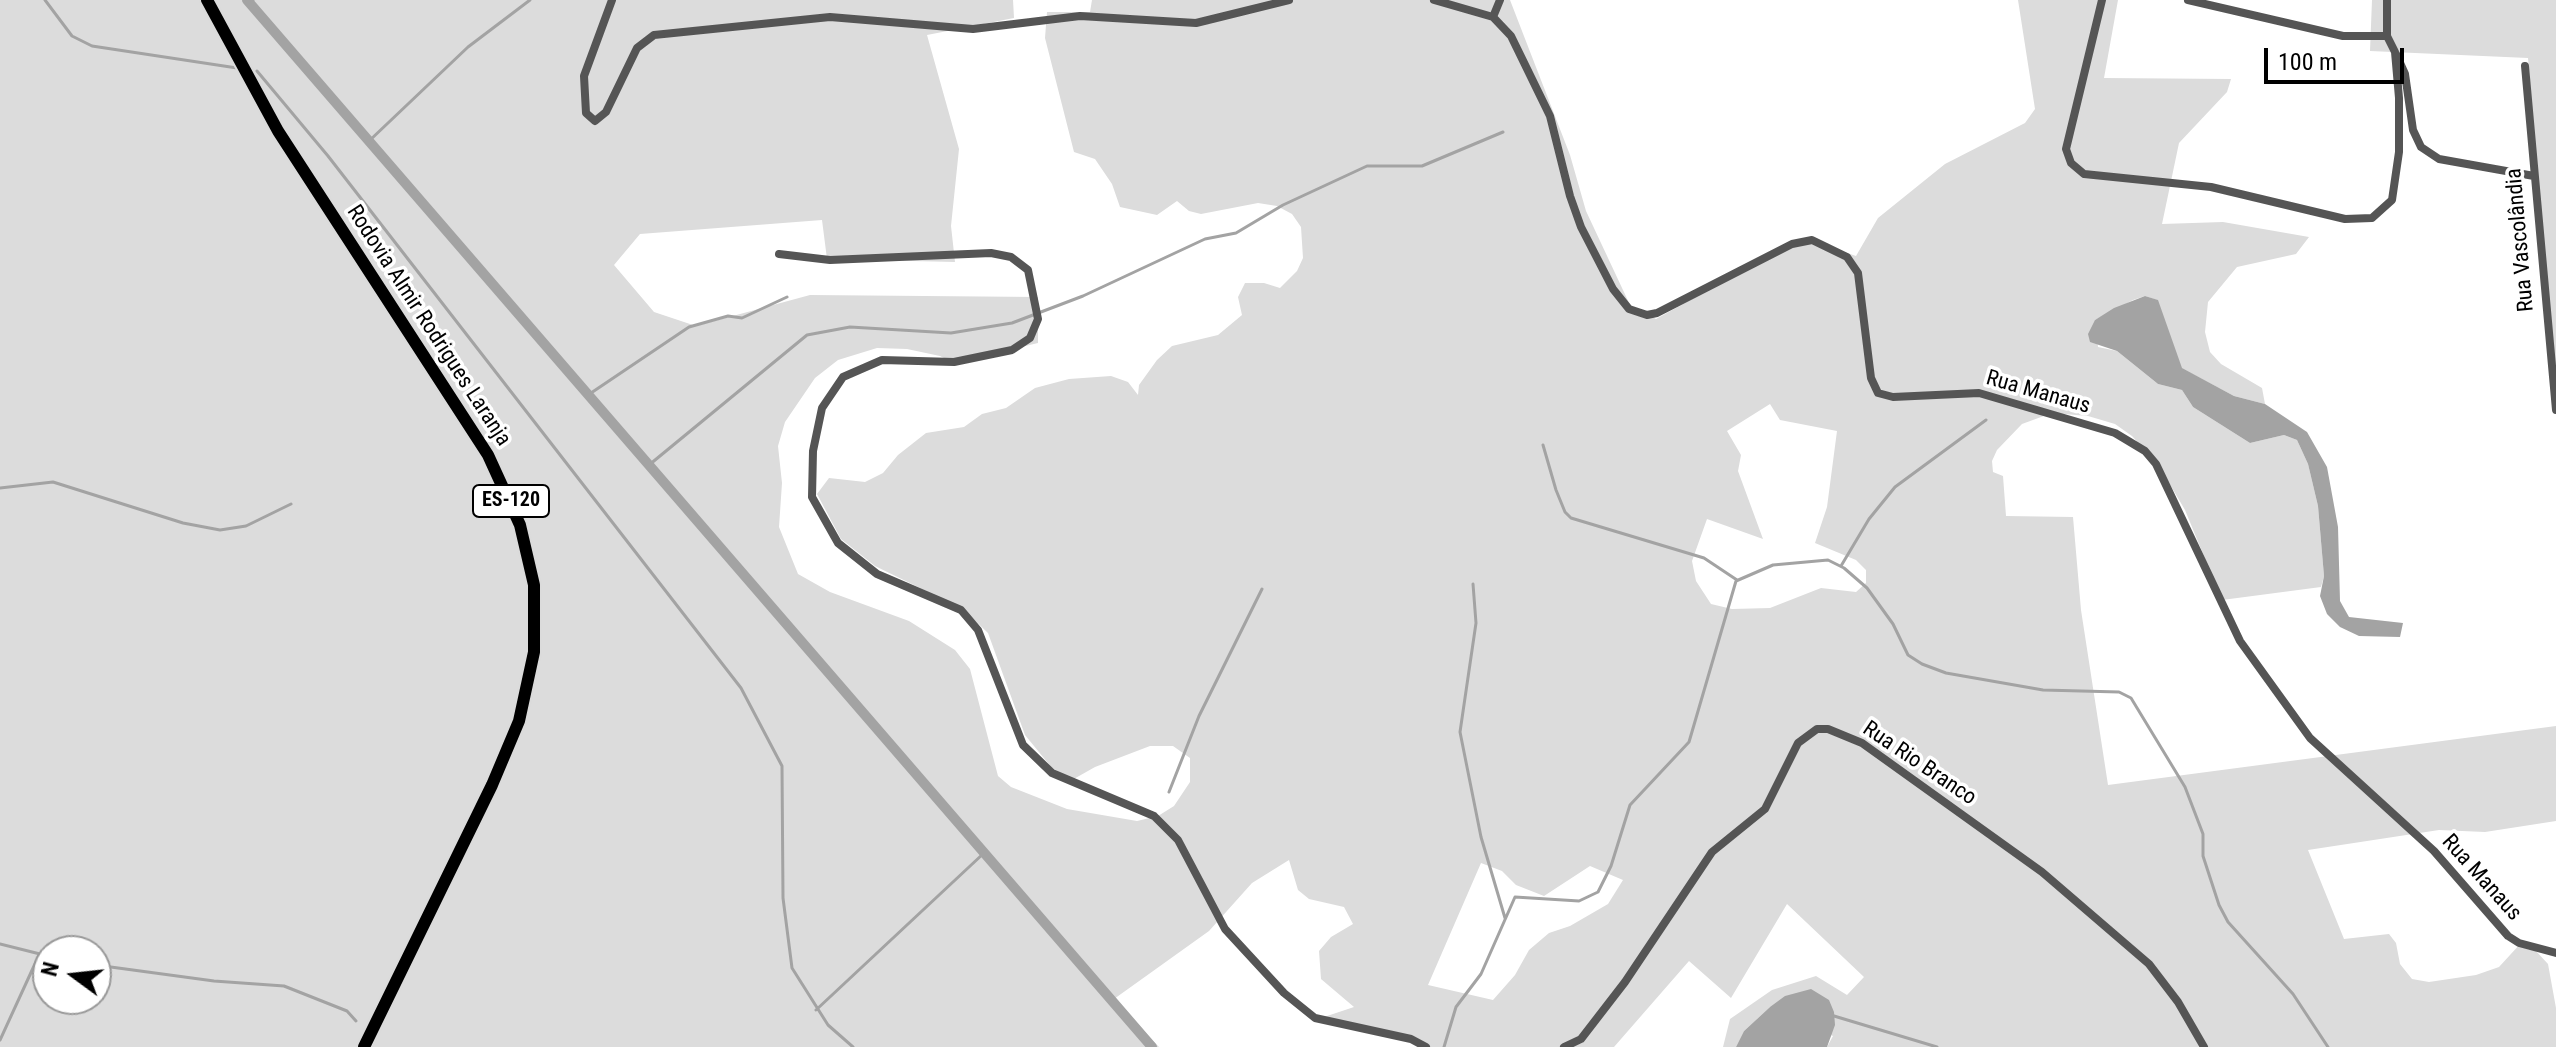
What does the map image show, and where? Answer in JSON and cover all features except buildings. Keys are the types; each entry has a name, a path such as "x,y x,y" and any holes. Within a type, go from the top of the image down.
{"main road":[{"name":"Rodovia Almir Rodrigues Laranja","path":"207,0 278,131 488,455 520,525 534,585 534,652 519,721 492,785 364,1047"}],"street":[{"path":"612,0 584,76 586,113 595,121 606,112 637,48 654,35 830,17 952,29 997,28 1080,16 1180,24 1241,15 1289,0"},
{"path":"1434,0 1493,17 1500,0"},
{"path":"2102,0 2066,149 2071,163 2084,174 2176,181 2316,214 2372,218 2392,200 2397,164 2399,98 2395,52"},
{"path":"2188,0 2331,34 2387,36"},
{"path":"2387,0 2387,36 2405,74 2413,130 2421,147 2439,159 2534,176"},
{"name":"Rua Manaus","path":"1493,17 1511,36 1550,116 1581,227 1613,289 1629,309 1638,313 1657,313 1792,244 1812,240 1847,257 1858,273 1871,378 1878,393 1893,397 1979,393 2132,441 2156,464 2240,641 2310,738 2434,851 2508,936 2519,943 2556,953"},
{"name":"Rua Vascolândia","path":"2525,66 2556,410"},
{"path":"779,254 830,260 991,253 1011,257 1028,270 1038,319 1030,338 1012,350 954,362 882,360 843,377 822,408 813,451 812,497 838,543 877,574 961,610 978,630 1023,745 1052,773 1154,816 1178,840 1225,929 1284,993 1315,1018 1411,1039 1426,1047"},
{"name":"Rua Rio Branco","path":"1582,1043 1712,852 1765,809 1798,743 1817,729 1828,729 1862,743 2042,872 2149,964 2178,1002 2204,1047"},
{"path":"1564,1047 1582,1043"}],"shaded area":[{"path":"0,0 1013,0 1014,18 927,35 959,149 951,226 955,262 827,259 822,220 640,234 614,265 654,312 696,326 810,295 1038,297 1038,343 954,363 940,356 907,349 877,348 838,360 815,378 785,422 778,446 782,483 779,527 798,574 830,592 909,621 955,650 970,669 998,776 1011,787 1067,809 1137,821 1158,816 1174,806 1190,782 1190,758 1173,746 1150,746 1095,767 1072,780 1052,768 1025,735 988,633 963,609 875,566 841,539 817,494 829,478 865,482 883,473 898,455 926,433 964,427 982,414 1006,408 1035,388 1069,379 1111,376 1128,382 1138,395 1139,385 1157,360 1172,346 1218,335 1242,315 1238,297 1245,283 1264,283 1280,288 1297,271 1303,258 1301,227 1292,214 1277,206 1258,203 1201,214 1189,211 1177,201 1157,215 1120,207 1112,184 1095,159 1074,152 1045,38 1047,12 1090,12 1092,0 1510,0 1570,155 1586,211 1630,305 1656,319 1803,238 1856,256 1878,218 1945,164 2025,123 2035,109 2018,0 2118,0 2104,78 2231,79 2227,92 2179,143 2162,224 2223,222 2309,237 2296,254 2237,267 2208,302 2205,332 2210,352 2221,364 2262,388 2265,404 2234,396 2181,368 2157,300 2145,296 2095,320 2098,347 2117,351 2158,384 2182,390 2193,407 2250,443 2284,435 2297,440 2308,464 2318,506 2324,576 2321,587 2222,600 2185,510 2159,466 2132,436 2115,424 2088,416 2052,413 2022,424 1997,450 1992,461 1993,472 2003,476 2006,516 2073,517 2081,610 2108,785 2556,726 2556,821 2485,832 2439,830 2308,850 2344,939 2389,934 2396,943 2400,964 2412,979 2429,982 2476,975 2499,967 2521,943 2536,951 2548,964 2556,1008 2556,1047 1827,1047 1833,1036 1770,1007 1744,1031 1736,1047 1723,1047 1730,1019 1772,990 1816,976 1847,995 1864,977 1787,904 1731,998 1689,961 1614,1047 1428,1047 1321,1018 1354,1007 1321,979 1319,951 1331,937 1353,924 1344,907 1309,899 1298,890 1289,860 1252,883 1209,931 1114,999 1159,1047 0,1047","holes":["1770,404 1780,420 1837,431 1827,507 1815,543 1856,560 1866,570 1866,583 1856,592 1821,588 1770,608 1732,609 1711,604 1696,581 1692,561 1707,519 1763,539 1738,471 1741,455 1727,431","1481,863 1502,871 1516,885 1544,896 1590,866 1623,880 1608,904 1570,926 1549,933 1529,950 1515,975 1493,1000 1428,985"]},
{"path":"2372,0 2556,0 2556,403 2528,58 2370,51"},
{"path":"2145,296 2158,300 2182,368 2234,396 2265,404 2307,432 2327,467 2338,527 2340,601 2349,617 2403,623 2400,637 2359,636 2340,627 2327,614 2320,596 2324,576 2318,506 2308,464 2297,440 2284,435 2250,443 2193,407 2182,390 2158,384 2117,351 2090,342 2088,334 2095,320 2114,308"},
{"path":"1811,989 1829,1000 1834,1012 1835,1025 1827,1047 1736,1047 1744,1031 1770,1007 1785,996"}],"waterway":[{"path":"45,0 72,36 92,46 237,68"},
{"path":"247,0 1152,1047"},
{"path":"251,4 253,0"},
{"path":"368,142 468,47 530,0"},
{"path":"257,71 328,156 741,688 782,766 783,898 792,968 828,1025 853,1047"},
{"path":"649,465 807,335 850,327 951,333 1012,323 1083,296 1205,239 1236,233 1283,205 1367,166 1422,166 1503,132"},
{"path":"588,395 689,327 728,316 742,318 787,297"},
{"path":"1841,566 1869,519 1895,487 1986,420"},
{"path":"1543,445 1556,490 1565,512 1571,518 1704,558 1737,580"},
{"path":"0,488 53,482 183,523 220,530 246,526 291,504"},
{"path":"1444,1047 1456,1007 1481,974 1515,897 1579,901 1598,892 1611,866 1630,805 1689,742 1736,581 1773,565 1828,560 1844,568 1867,588 1893,624 1908,655 1922,664 1946,673 2043,690 2119,692 2131,698 2185,787 2203,834 2203,856 2228,922 2293,994 2328,1047"},
{"path":"1473,584 1476,623 1460,732 1481,837 1505,918"},
{"path":"1169,792 1199,716 1262,589"},
{"path":"816,1010 984,853"},
{"path":"0,944 32,952"},
{"path":"112,967 214,981 284,986 347,1011 356,1021"},
{"path":"0,1040 32,970"},
{"path":"1834,1016 1937,1047"}]}
